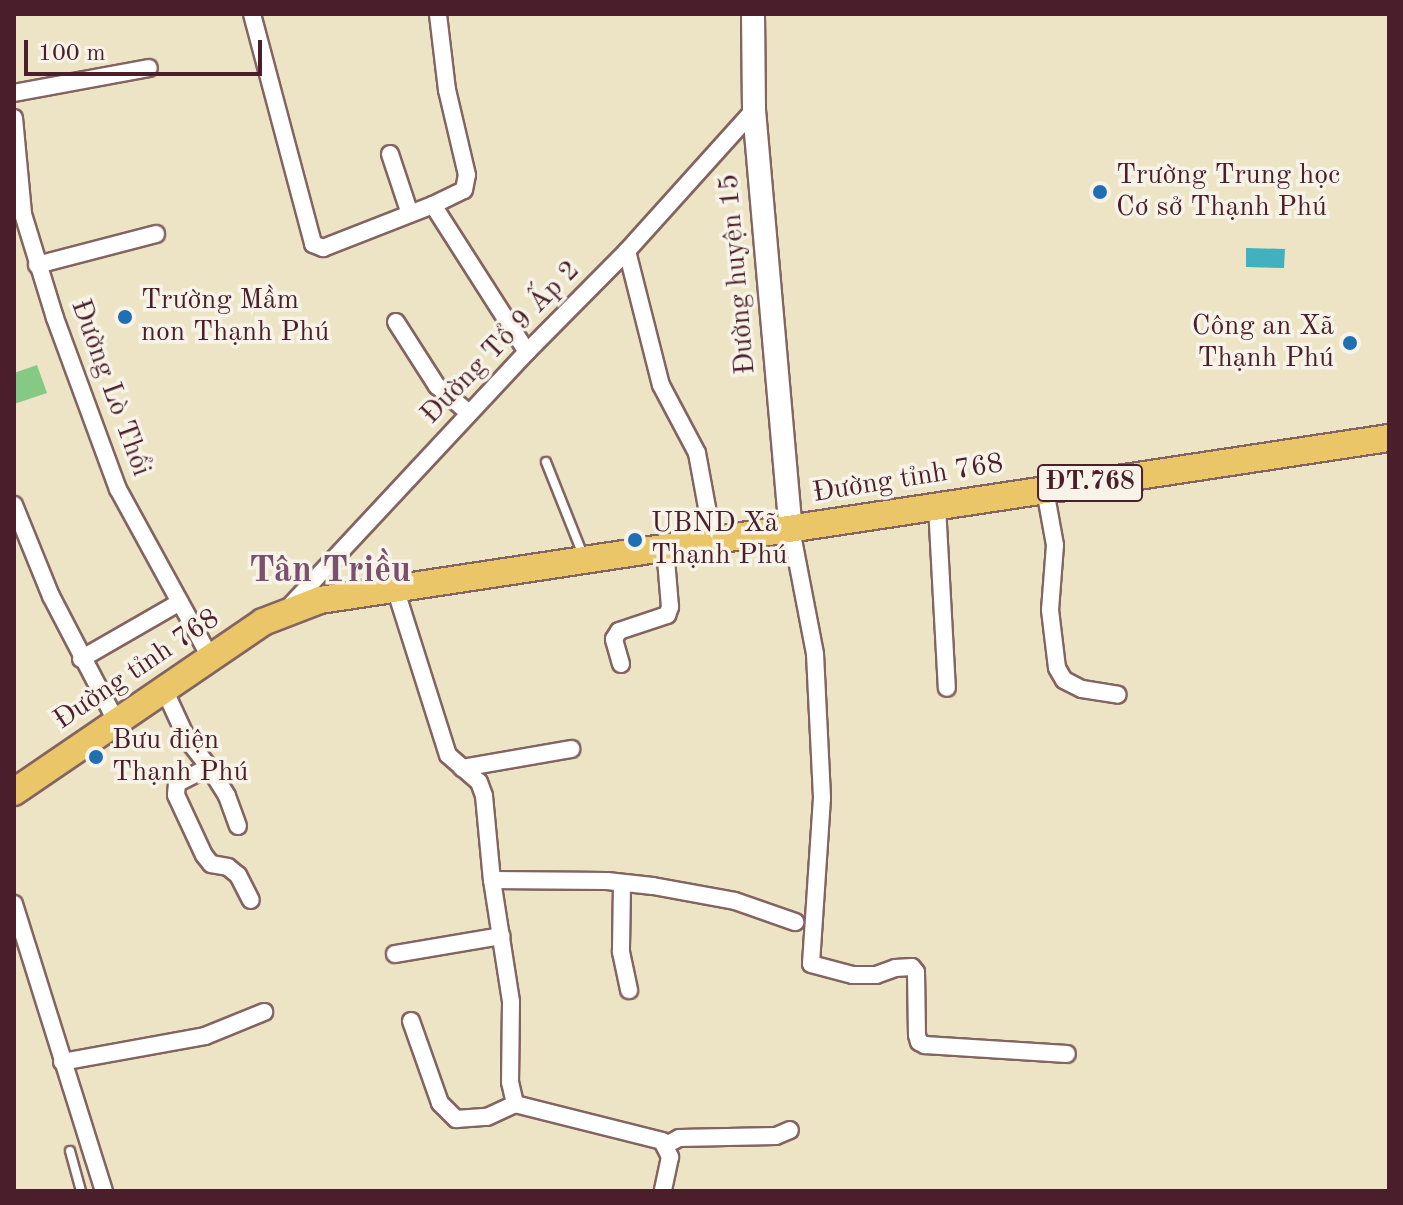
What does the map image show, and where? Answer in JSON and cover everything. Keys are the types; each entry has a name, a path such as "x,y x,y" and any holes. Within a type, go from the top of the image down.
{"main road":[{"name":"Đường tỉnh 768","path":"14,792 284,611 320,600 1389,438"}],"street":[{"path":"252,14 313,244 323,248 433,205 464,190 467,184 447,90 438,14"},
{"name":"Đường huyện 15","path":"753,14 754,110 791,529"},
{"path":"14,93 149,68"},
{"name":"Đường Tổ 9 Ấp 2","path":"284,611 527,352 627,251 754,110"},
{"name":"Đường Lò Thổi","path":"14,118 23,214 37,265 118,489 211,659"},
{"path":"390,154 410,214"},
{"path":"433,205 527,352"},
{"path":"37,265 156,234"},
{"path":"627,251 661,385 697,453 713,540"},
{"path":"396,322 437,386 469,413"},
{"path":"1045,490 1055,545 1050,610 1057,668 1064,680 1082,689 1118,695"},
{"path":"14,505 81,659 117,723"},
{"path":"937,506 947,688"},
{"path":"791,529 815,654 822,798 811,964 853,975 876,975 895,968 912,967 916,972 917,1035 919,1042 925,1045 1067,1054"},
{"path":"621,664 614,639 619,631 667,615 670,607 665,547"},
{"path":"395,588 448,755 479,782 484,796 492,880 511,1002 510,1082 515,1104"},
{"path":"81,659 180,602"},
{"path":"165,691 187,739 227,796 238,826"},
{"path":"462,768 571,749"},
{"path":"209,767 177,783 176,795 204,855 211,864 228,867 238,875 251,900"},
{"path":"492,880 607,881 653,886 735,901 795,922"},
{"path":"622,885 621,952 629,990"},
{"path":"14,904 99,1190"},
{"path":"395,954 501,936"},
{"path":"62,1062 205,1036 264,1012"},
{"path":"411,1021 440,1103 456,1119 487,1117 515,1104 666,1145 679,1138 776,1136 790,1130"},
{"path":"663,1191 670,1161 666,1145"}],"lane":[{"path":"546,462 584,559"},
{"path":"70,1151 81,1191"}],"green space":[{"path":"37,365 47,393 14,404 14,373"}],"water":[{"path":"1246,248 1285,249 1284,268 1246,267"}],"place":[{"name":"Trường Trung học Cơ sở Thạnh Phú","path":"1100,192"},
{"name":"Trường Mầm non Thạnh Phú","path":"125,317"},
{"name":"Công an Xã Thạnh Phú","path":"1350,343"},
{"name":"UBND Xã Thạnh Phú","path":"635,540"},
{"name":"Bưu điện Thạnh Phú","path":"96,757"}],"district":[{"name":"Tân Triều","path":"330,573"}]}
